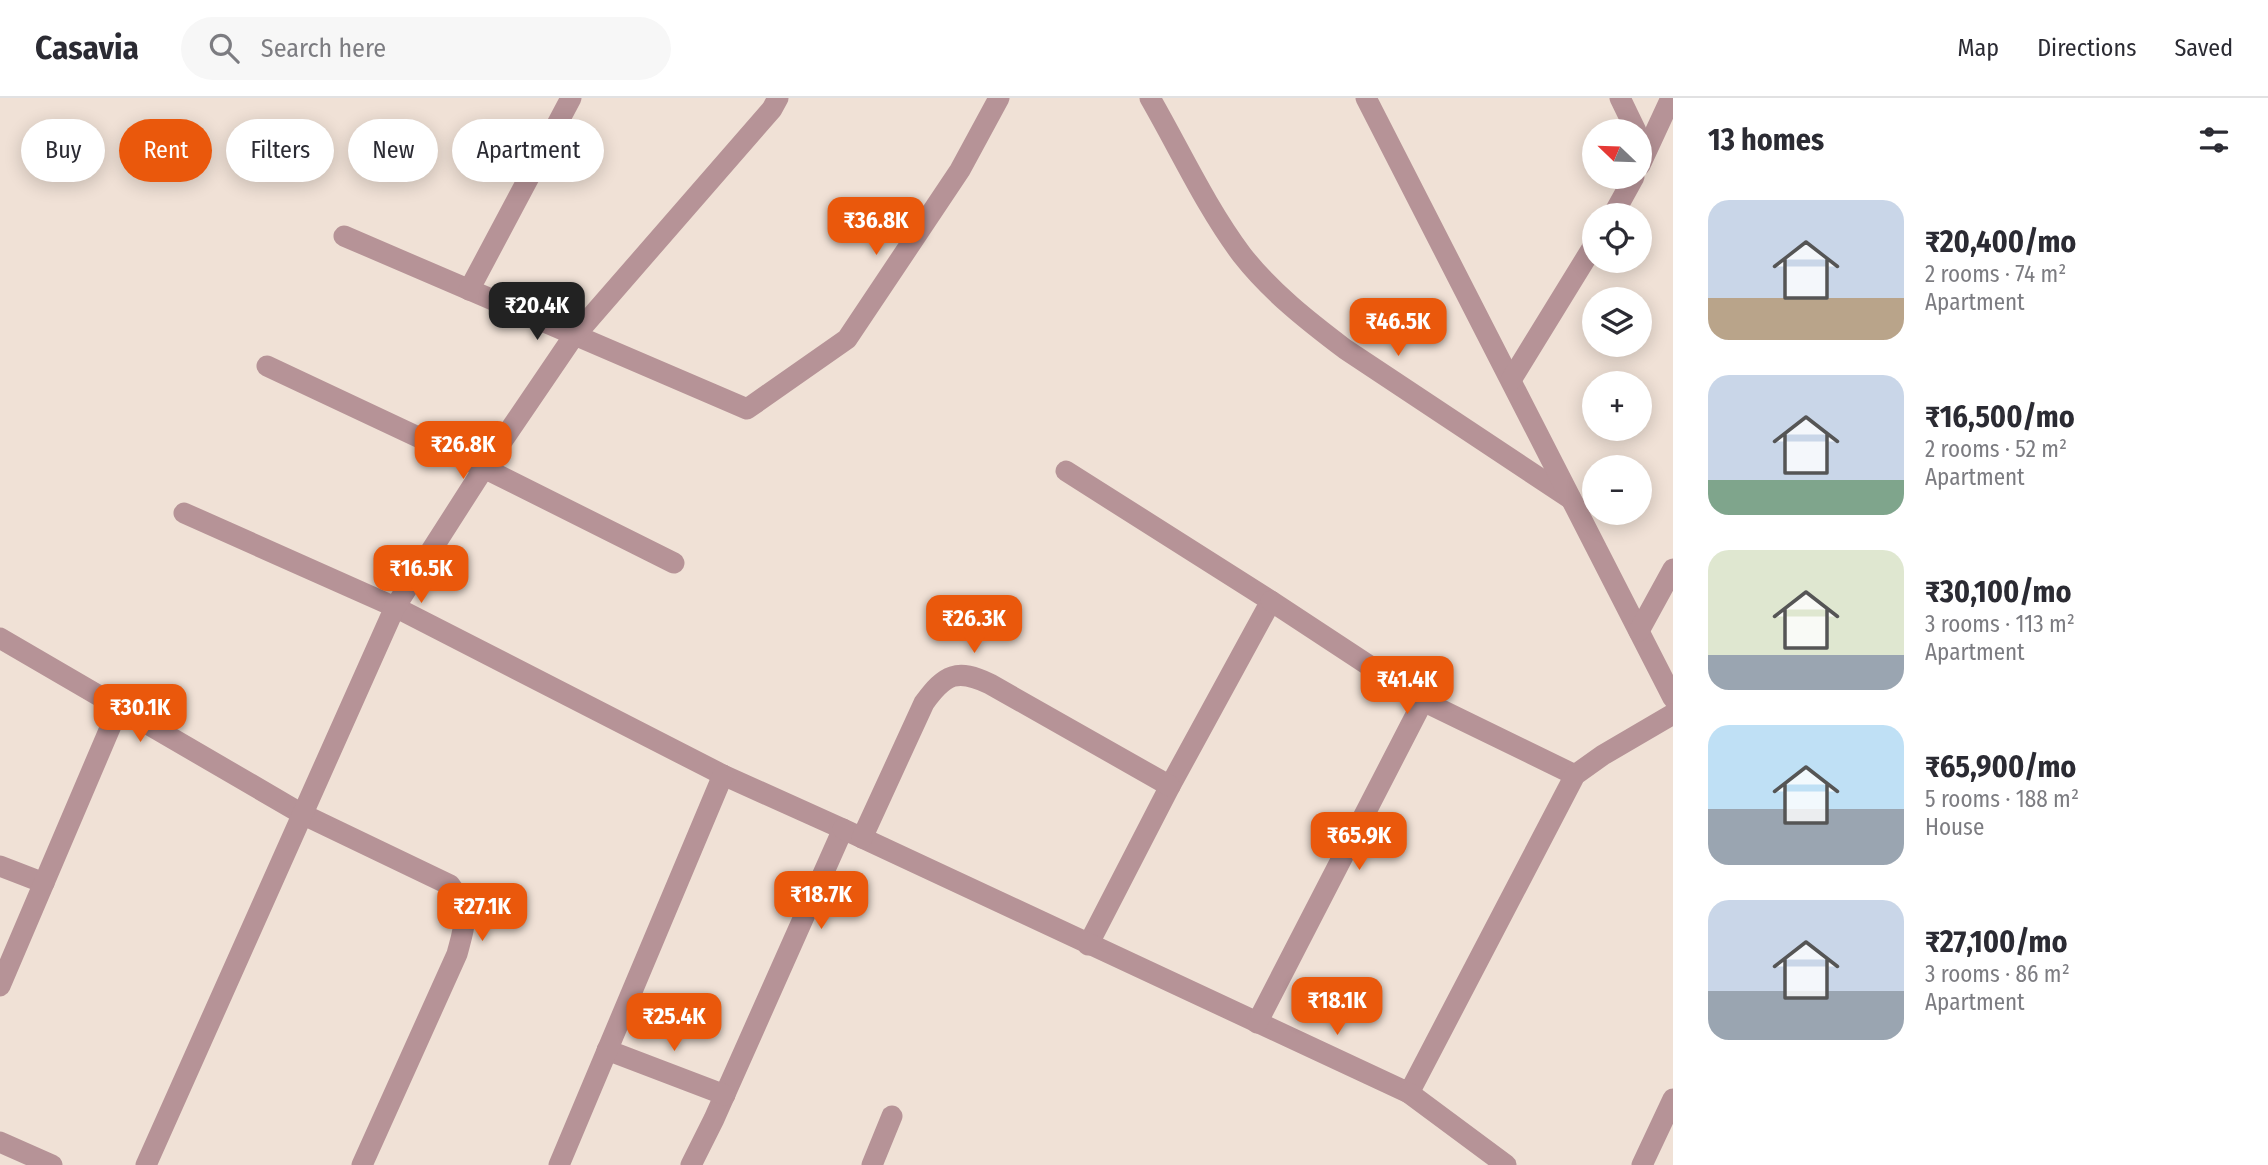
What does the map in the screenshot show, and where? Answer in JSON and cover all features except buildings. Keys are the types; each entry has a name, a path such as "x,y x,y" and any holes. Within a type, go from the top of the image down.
{"street":[{"path":"469,290 571,98"},
{"path":"344,236 747,410 847,339 960,170 999,98"},
{"path":"1150,98 1218,218 1243,256 1277,294 1345,349 1573,500"},
{"path":"1366,98 1673,698"},
{"path":"1620,98 1630,119"},
{"path":"1652,133 1671,98"},
{"path":"146,1165 395,607 484,468 575,336 769,102"},
{"path":"1511,380 1582,265"},
{"path":"267,366 484,468 674,563"},
{"path":"1066,471 1423,701 1575,775"},
{"path":"184,513 395,607 723,775 1409,1093 1506,1165"},
{"path":"1639,631 1673,569"},
{"path":"1088,945 1170,786 1271,601"},
{"path":"0,638 302,814 450,885 463,900 466,923 457,954 362,1165"},
{"path":"691,1165 852,834 924,703 938,683 955,675 975,676 1170,786"},
{"path":"1257,1024 1423,701"},
{"path":"0,986 119,708"},
{"path":"1409,1093 1575,775 1603,755 1673,714"},
{"path":"566,1163 607,1050 723,775"},
{"path":"0,866 44,883"},
{"path":"607,1050 725,1095"},
{"path":"1642,1165 1673,1099"},
{"path":"872,1165 892,1116"},
{"path":"0,1142 52,1165"}]}
